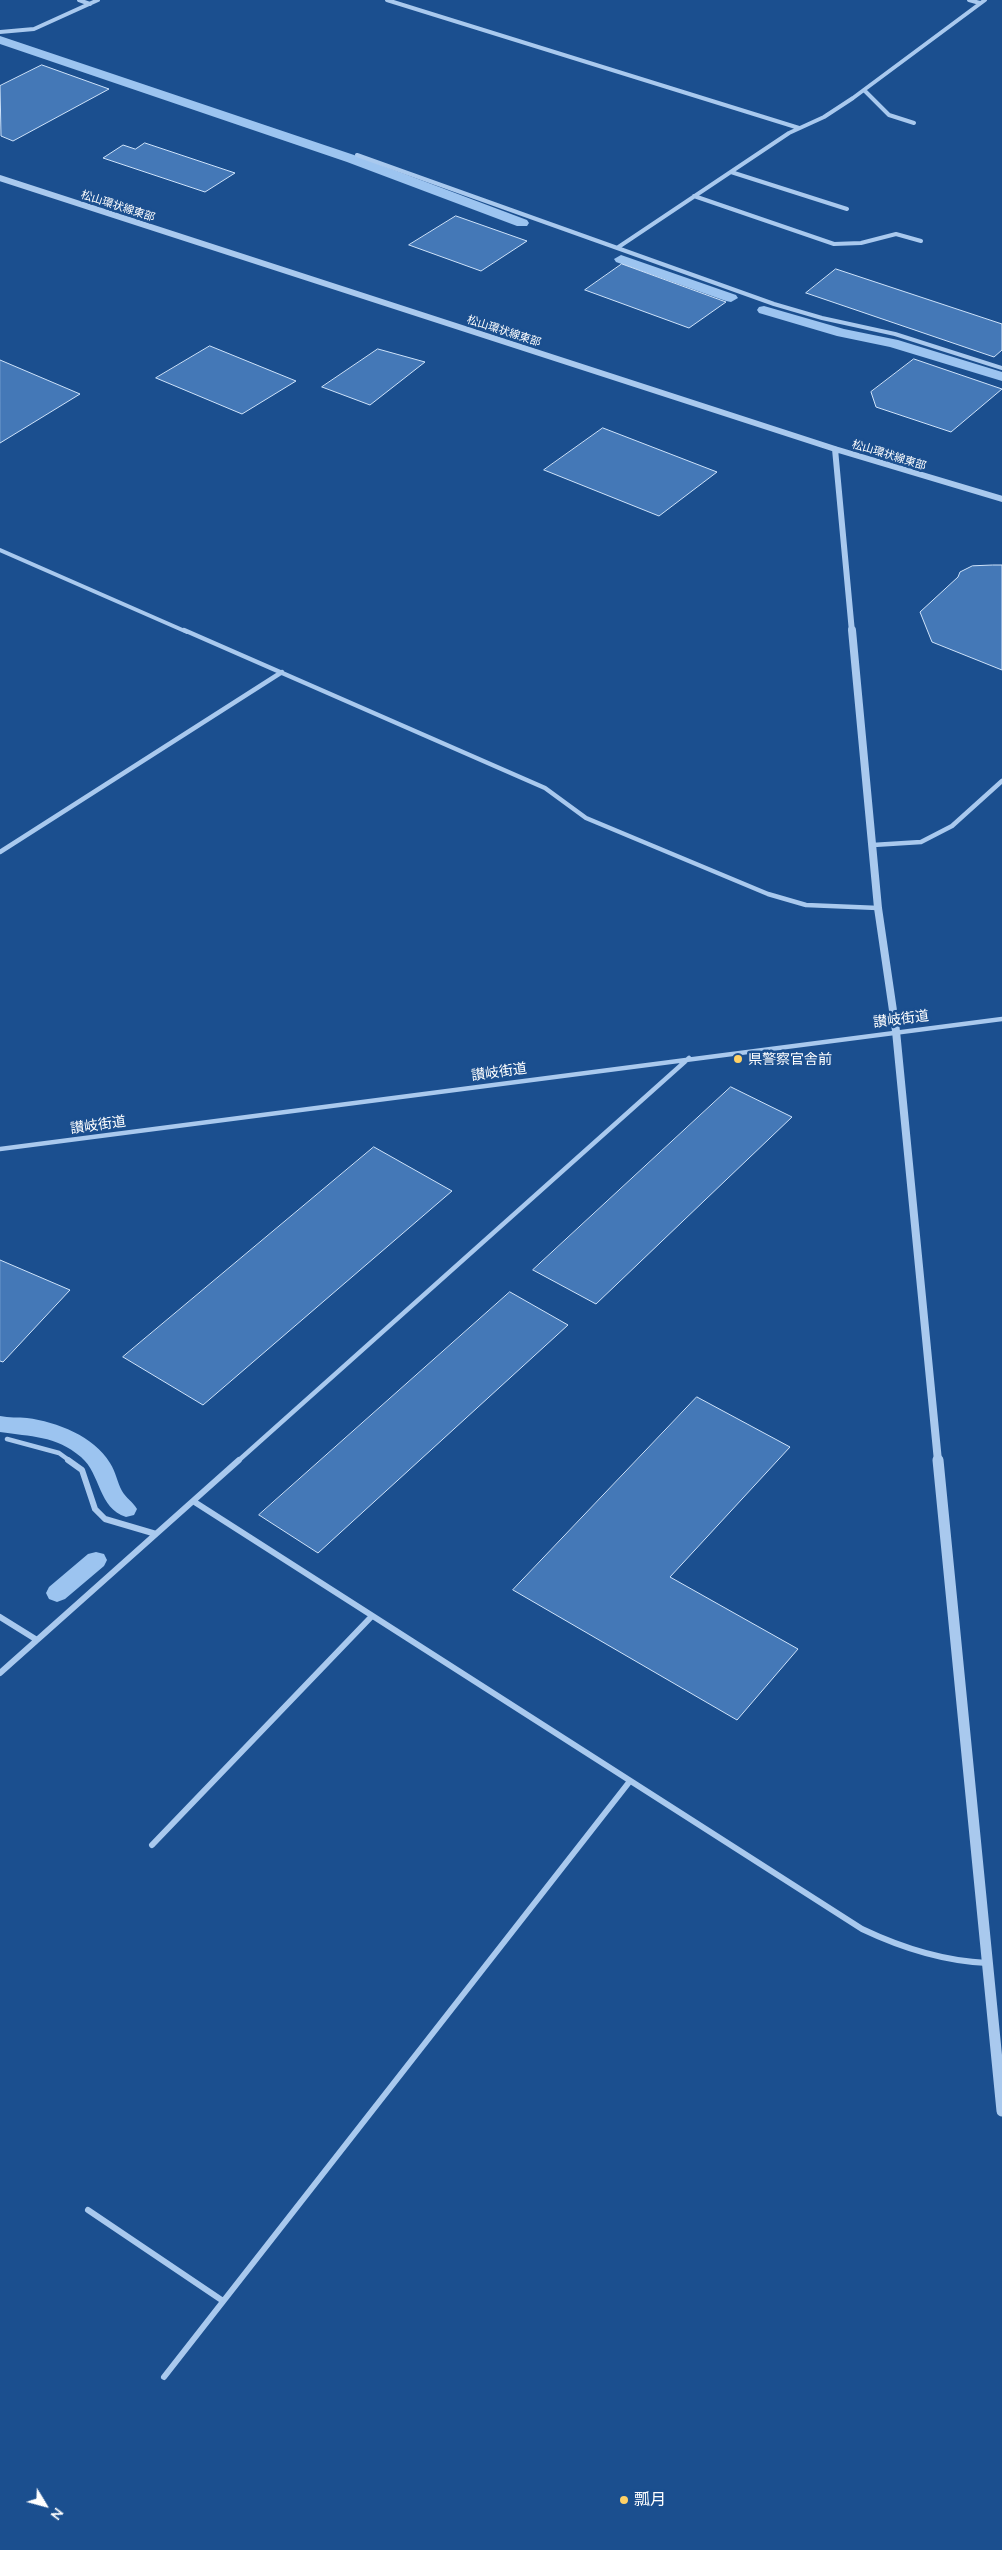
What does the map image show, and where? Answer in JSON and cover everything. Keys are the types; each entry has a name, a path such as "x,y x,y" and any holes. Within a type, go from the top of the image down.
{"street":[{"path":"79,0 90,4"},
{"path":"0,32 34,29 98,0"},
{"path":"387,0 799,128"},
{"path":"969,0 980,3"},
{"path":"617,248 799,128 824,117 864,90 986,0"},
{"path":"864,90 889,115 914,123"},
{"path":"357,155 782,306 822,318 895,334 1002,368"},
{"path":"731,172 847,209"},
{"name":"松山環状線東部","path":"0,178 835,449 1002,500"},
{"path":"694,196 834,244 862,243 896,234 920,241"},
{"path":"835,449 878,908 896,1031 1002,2111"},
{"path":"0,550 545,788 586,818 768,894 806,905 878,908"},
{"path":"0,852 282,672"},
{"path":"872,845 922,842 952,826 1002,781"},
{"name":"讃岐街道","path":"0,1149 896,1031 1002,1019"},
{"path":"0,1673 689,1058"},
{"path":"8,1439 59,1453 82,1470 94,1509 105,1520 156,1534"},
{"path":"193,1501 862,1930 901,1948 930,1956 961,1963 987,1963"},
{"path":"152,1845 372,1616"},
{"path":"0,1617 37,1640"},
{"path":"164,2377 630,1780"},
{"path":"88,2210 223,2301"}],"building":[{"path":"42,65 109,89 13,141 1,136 0,86"},
{"path":"145,143 235,173 205,192 103,158 123,145 135,149"},
{"path":"456,216 527,241 481,271 409,245"},
{"path":"622,264 726,302 689,328 585,290"},
{"path":"836,269 1002,324 1002,350 994,357 806,293"},
{"path":"210,346 296,381 242,414 156,378"},
{"path":"378,349 425,362 370,405 322,387"},
{"path":"914,359 1002,389 951,432 876,407 871,392"},
{"path":"0,360 80,394 0,443"},
{"path":"603,428 717,472 659,516 544,470"},
{"path":"1002,565 1002,670 932,642 920,612 958,577 960,572 972,566"},
{"path":"731,1087 792,1117 596,1304 533,1270"},
{"path":"374,1147 452,1191 203,1405 123,1357"},
{"path":"0,1260 70,1290 3,1362 0,1361"},
{"path":"510,1292 568,1325 318,1553 259,1515"},
{"path":"697,1397 790,1447 670,1577 798,1649 737,1720 513,1590"}],"waterway":[{"path":"0,40 352,159 522,223"},
{"path":"621,259 731,298"},
{"path":"764,310 842,333 893,343 1002,377"},
{"path":"0,1424 27,1426 59,1434 88,1451 102,1467 115,1499 126,1509"},
{"path":"57,1593 96,1560"}],"place":[{"name":"県警察官舎前","path":"738,1059"},
{"name":"瓢月","path":"624,2500"}]}
